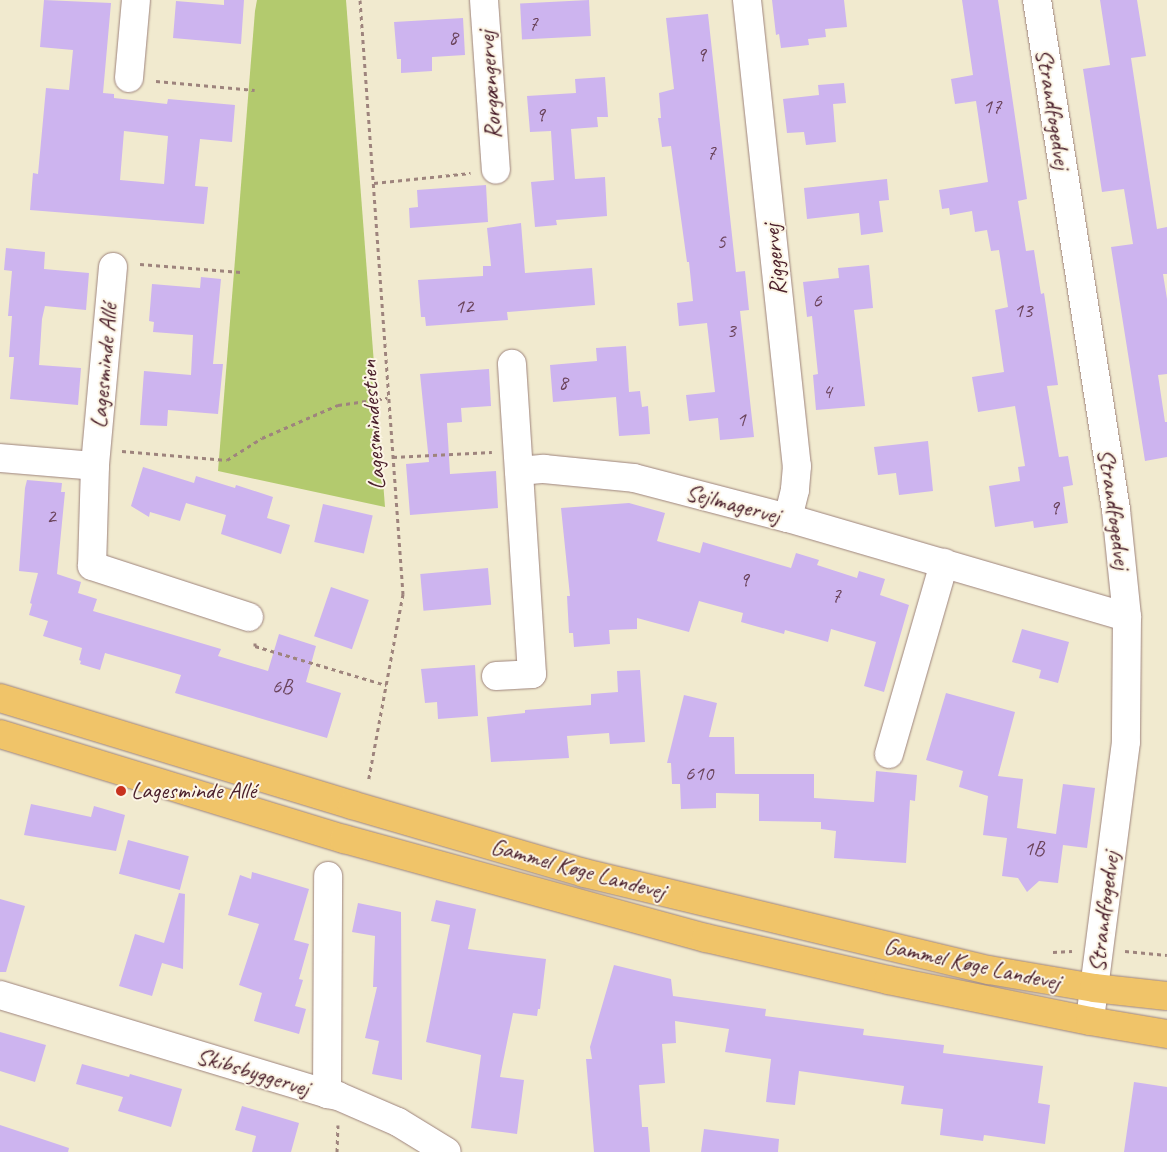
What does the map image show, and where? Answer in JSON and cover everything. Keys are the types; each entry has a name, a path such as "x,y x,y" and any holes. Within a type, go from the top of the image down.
{"main road":[{"name":"Gammel Køge Landevej","path":"0,698 352,806 641,887 990,970 1094,988 1167,996"},
{"name":"Gammel Køge Landevej","path":"0,734 344,839 706,938 888,980 1090,1021 1167,1034"}],"street":[{"path":"129,78 136,0"},
{"name":"Rorgængervej","path":"484,0 496,170"},
{"name":"Riggervej","path":"747,0 796,466 795,490 788,518"},
{"name":"Strandfogedvej","path":"1037,0 1116,510 1127,616 1126,742 1090,1021"},
{"name":"Lagesminde Allé","path":"113,267 96,457 92,566 249,617"},
{"path":"496,676 532,674 512,364"},
{"path":"0,458 96,457"},
{"name":"Sejlmagervej","path":"518,461 544,469 634,478 788,518 1127,616"},
{"path":"889,754 944,563"},
{"name":"Skibsbyggervej","path":"0,995 327,1094 328,876"},
{"path":"327,1094 338,1096 398,1122 447,1152"}],"path":[{"name":"Lagesmindestien","path":"352,806 368,785 403,594 360,0"},
{"path":"129,78 255,90"},
{"path":"374,183 496,170"},
{"path":"113,267 127,263 241,272"},
{"path":"96,457 227,460 262,438 338,405 388,398"},
{"path":"393,457 518,461"},
{"path":"249,617 255,646 386,685"}],"green space":[{"path":"257,0 346,0 385,507 218,471"}],"building":[{"path":"44,0 111,3 103,93 114,94 114,98 167,104 168,99 235,105 232,142 200,139 195,186 208,187 204,224 30,210 33,173 38,174 46,88 69,90 73,50 40,47","holes":["124,131 168,136 164,184 120,180"]},
{"path":"224,0 244,0 241,44 173,38 176,1 224,5"},
{"path":"589,0 591,36 522,40 520,4"},
{"path":"772,0 844,0 847,27 825,29 826,37 808,39 809,45 781,48 779,34 776,35"},
{"path":"962,0 998,0 1027,199 1018,201 1026,251 1034,250 1041,294 1044,293 1058,385 1047,386 1059,457 1068,456 1073,485 1063,487 1068,523 1034,528 1033,521 995,527 989,486 1020,481 1018,467 1025,466 1015,406 978,412 972,377 1004,372 995,310 1008,307 999,250 991,251 987,230 975,232 972,211 950,215 949,208 942,209 939,190 988,182 976,101 955,104 951,79 973,75"},
{"path":"1100,0 1137,0 1146,56 1131,58 1157,229 1167,227 1167,274 1163,274 1167,299 1167,374 1158,375 1165,422 1167,422 1167,457 1145,461 1111,247 1133,244 1124,189 1102,192 1083,69 1110,65"},
{"path":"708,14 736,272 745,271 749,310 740,311 754,437 720,440 718,418 689,421 686,395 715,392 707,323 679,326 677,303 693,301 689,262 687,262 671,146 662,147 658,118 661,118 659,93 674,89 666,18"},
{"path":"463,18 465,55 432,57 432,71 401,73 401,59 397,59 394,22"},
{"path":"605,77 608,117 597,117 598,127 571,129 575,179 605,177 607,216 556,220 557,225 535,227 531,182 554,180 551,131 530,132 527,96 576,93 575,79"},
{"path":"844,83 846,103 833,104 836,142 806,145 804,132 787,133 783,99 819,95 818,85"},
{"path":"887,179 889,200 879,201 883,232 861,235 859,213 807,219 804,188"},
{"path":"486,185 488,222 410,228 409,208 418,207 417,190"},
{"path":"521,223 525,273 592,268 595,305 507,312 508,320 426,326 425,317 421,317 418,280 483,276 483,266 491,266 487,228"},
{"path":"6,248 45,252 44,269 89,273 86,310 45,306 42,319 39,365 81,368 78,405 10,399 14,357 9,357 12,316 8,316 12,271 4,270"},
{"path":"869,265 873,308 854,310 865,406 816,410 813,375 818,374 812,316 807,317 803,282 839,278 838,268"},
{"path":"201,277 221,279 213,364 223,364 218,414 168,410 167,426 140,425 144,371 191,375 193,335 153,332 154,322 149,321 152,284 200,288"},
{"path":"626,346 629,392 640,391 642,407 648,406 650,434 619,436 616,397 553,402 550,365 597,361 596,348"},
{"path":"489,369 491,406 461,408 462,422 447,423 450,474 496,471 498,508 410,515 406,464 429,462 420,374"},
{"path":"928,441 933,491 899,495 896,473 878,475 874,447"},
{"path":"143,467 194,483 196,476 235,488 236,485 273,497 267,518 290,525 281,554 221,534 226,515 186,503 180,521 150,512 149,517 131,506"},
{"path":"27,480 62,483 61,492 65,492 57,574 81,582 78,593 97,599 93,611 221,649 218,656 268,671 279,634 316,646 306,682 341,693 327,738 175,693 181,675 105,653 100,670 80,664 82,648 43,636 48,621 29,615 32,604 30,603 38,573 19,571"},
{"path":"629,503 665,513 657,541 700,553 703,542 791,568 796,553 819,560 817,565 857,578 859,571 885,579 880,595 909,605 884,692 864,686 876,642 831,629 828,642 785,630 784,634 741,622 743,613 699,601 689,632 637,618 637,629 609,630 610,644 574,647 573,633 569,633 567,596 570,596 561,508"},
{"path":"323,504 373,515 364,553 314,542"},
{"path":"488,568 491,605 423,611 420,574"},
{"path":"331,587 369,600 352,649 314,636"},
{"path":"1022,629 1069,642 1058,683 1039,678 1041,670 1012,662"},
{"path":"475,665 478,716 438,719 437,702 425,703 421,669"},
{"path":"640,670 645,742 610,744 609,733 567,736 569,758 491,762 487,717 525,713 525,710 591,705 591,694 618,692 617,671"},
{"path":"946,693 1015,712 998,776 1023,779 1017,828 1056,834 1063,784 1095,788 1087,848 1063,845 1058,883 1039,881 1027,892 1018,878 1002,876 1007,838 983,835 988,796 959,787 963,771 926,760"},
{"path":"684,695 717,703 709,737 734,737 735,774 814,774 814,798 874,802 876,771 917,775 915,801 910,800 906,863 834,858 836,831 821,829 821,822 759,821 759,794 716,793 716,808 681,809 680,784 672,784 671,763 667,763"},
{"path":"31,804 91,817 94,806 125,815 116,851 24,835"},
{"path":"128,840 189,856 180,890 119,874"},
{"path":"252,872 309,889 294,940 309,944 299,979 303,980 295,1006 306,1009 299,1034 254,1021 262,993 239,985 259,924 228,915 240,875 251,879"},
{"path":"179,893 185,894 183,969 162,963 152,996 119,986 135,934 164,943"},
{"path":"0,899 25,906 6,972 0,972"},
{"path":"436,900 476,909 468,949 546,959 540,1009 538,1009 537,1016 513,1013 500,1077 524,1080 517,1134 471,1128 481,1055 426,1042 450,925 431,921"},
{"path":"358,903 401,912 402,1080 372,1074 379,1041 365,1038 377,987 373,987 375,936 352,932"},
{"path":"614,965 671,979 673,996 766,1009 765,1016 864,1029 863,1035 944,1045 943,1053 1043,1066 1038,1103 1050,1105 1045,1144 984,1135 983,1141 940,1135 943,1109 901,1104 904,1086 799,1071 795,1105 766,1102 771,1059 725,1052 729,1029 675,1021 676,1043 662,1044 665,1083 639,1085 642,1127 648,1127 650,1152 594,1152 586,1059 592,1059 590,1047"},
{"path":"0,1032 46,1045 35,1082 0,1071"},
{"path":"82,1064 129,1077 130,1074 182,1089 171,1127 118,1111 123,1097 76,1084"},
{"path":"1134,1082 1167,1087 1167,1152 1124,1152"},
{"path":"242,1106 299,1123 291,1152 252,1152 256,1136 235,1130"},
{"path":"0,1125 69,1148 68,1152 0,1152"},
{"path":"704,1129 779,1139 778,1152 701,1152"}],"place":[{"name":"Lagesminde Allé","path":"121,791"}]}
